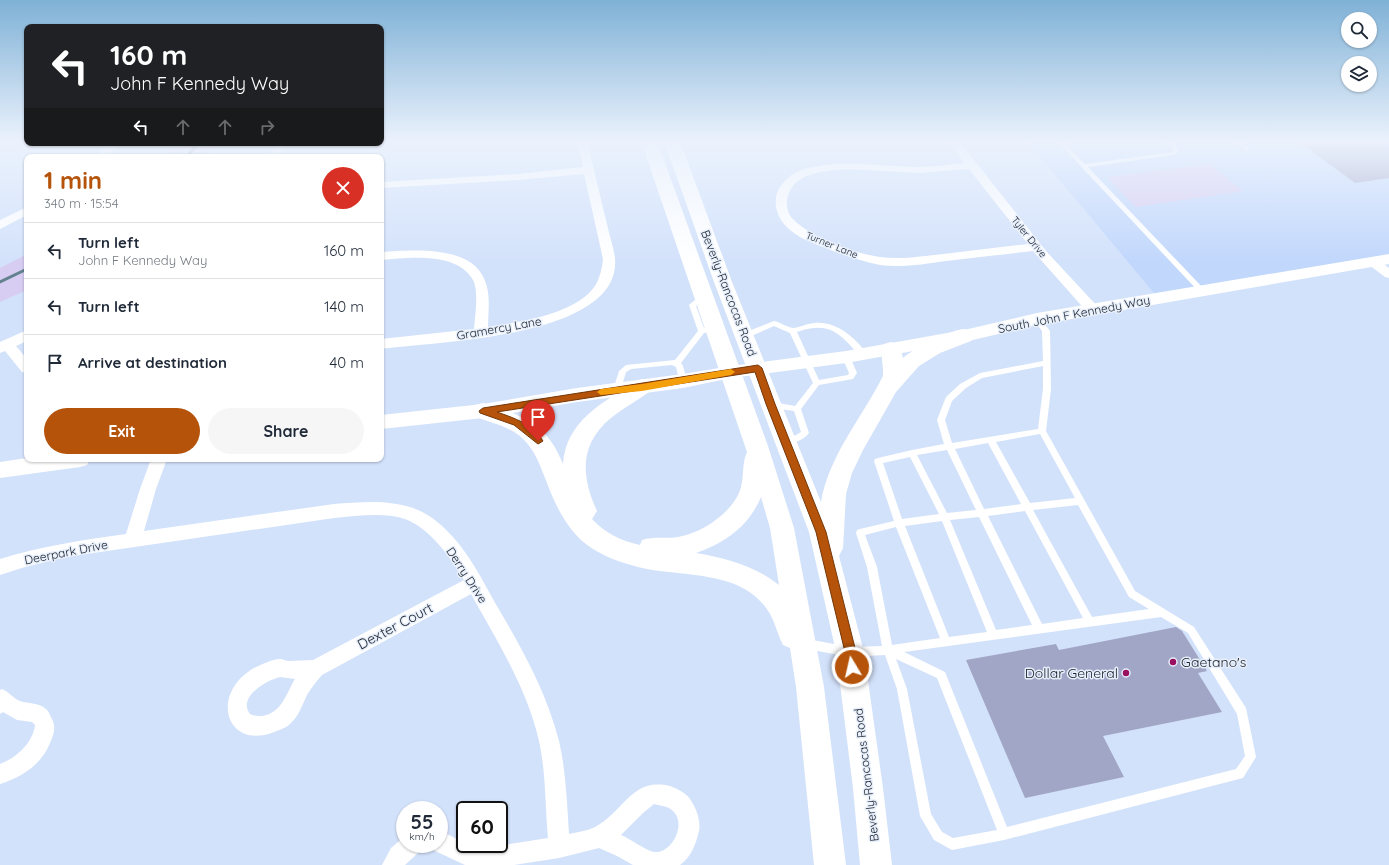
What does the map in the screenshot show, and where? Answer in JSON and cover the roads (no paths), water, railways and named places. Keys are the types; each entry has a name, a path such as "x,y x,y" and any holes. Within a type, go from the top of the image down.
{"main road":[{"name":"Beverly-Rancocas Road","path":"663,181 704,296 709,330 731,372 757,446 782,528 810,687 830,865"},
{"name":"Beverly-Rancocas Road","path":"687,181 744,336 758,368 770,404 821,532 850,652 868,788 876,865"},
{"path":"888,387 912,361 933,348 964,336"},
{"path":"830,569 832,509 836,488 853,450 893,376 894,367 891,349"},
{"path":"642,387 602,413 583,437 575,456 573,476 577,496 588,516 612,535 628,543 654,549 679,547 702,540 721,529 737,516 748,500 754,482 757,446"},
{"path":"483,411 517,422 532,434 545,448 553,466 559,486 569,506 582,525 600,541 625,552 654,559 717,567 745,576 766,590 783,610 810,687"}],"street":[{"path":"384,185 443,181"},
{"name":"Gramercy Lane","path":"384,344 522,326 556,316 572,309 595,294 602,286 607,274 609,259 591,181"},
{"name":"Turner Lane","path":"791,181 785,188 781,204 788,221 806,236 843,252 864,258 881,261 916,261 1036,246"},
{"name":"Tyler Drive","path":"985,181 1036,246 1093,310"},
{"path":"0,225 24,212"},
{"path":"384,256 422,253 449,257 468,266 479,279 480,284 481,332"},
{"path":"1381,260 1389,274"},
{"name":"South John F Kennedy Way","path":"384,422 483,411 683,381 731,372 846,357 964,336 1037,319 1381,260"},
{"path":"24,336 3,346 24,365"},
{"path":"0,470 58,462"},
{"path":"133,540 148,489 158,462"},
{"name":"Derry Drive","path":"133,540 334,511 374,509 394,510 412,515 427,523 440,535 462,562 524,671 542,718 549,742 553,766 559,847"},
{"name":"Deerpark Drive","path":"0,568 46,553 133,540"},
{"name":"Dexter Court","path":"315,668 475,583"},
{"path":"0,774 15,768 26,760 35,751 41,741 44,731 40,716 33,712 14,708 1,697"},
{"path":"448,846 479,862 599,838"},
{"path":"392,865 400,853"}],"lane":[{"path":"1098,181 1202,291"},
{"path":"1037,319 1046,331 1047,389 1042,431 1132,594 1191,630 1242,712 1250,757 1239,774 1004,834 952,844 938,836 926,816 902,689 888,650 872,567 860,533 899,523 1080,501"},
{"path":"744,336 774,323 793,331 817,383"},
{"path":"793,331 804,327 826,325 843,332 863,354"},
{"path":"617,390 625,368 677,363 709,330"},
{"path":"798,409 817,383 850,377 853,373 846,357"},
{"path":"677,363 683,381"},
{"path":"1039,629 949,446 941,420 949,399 963,386 980,376 1046,363"},
{"path":"770,404 798,409"},
{"path":"786,441 799,437 805,433 798,409"},
{"path":"946,642 899,523 878,461 949,446 1042,431"},
{"path":"990,439 1090,622"},
{"path":"912,453 945,518 993,635"},
{"path":"803,643 850,652 888,650 1162,612"},
{"path":"888,650 941,675 1004,834"}],"waterway":[{"path":"0,282 24,270"}],"place":[{"name":"Gaetano's","path":"1173,662"},
{"name":"Dollar General","path":"1126,673"}]}
